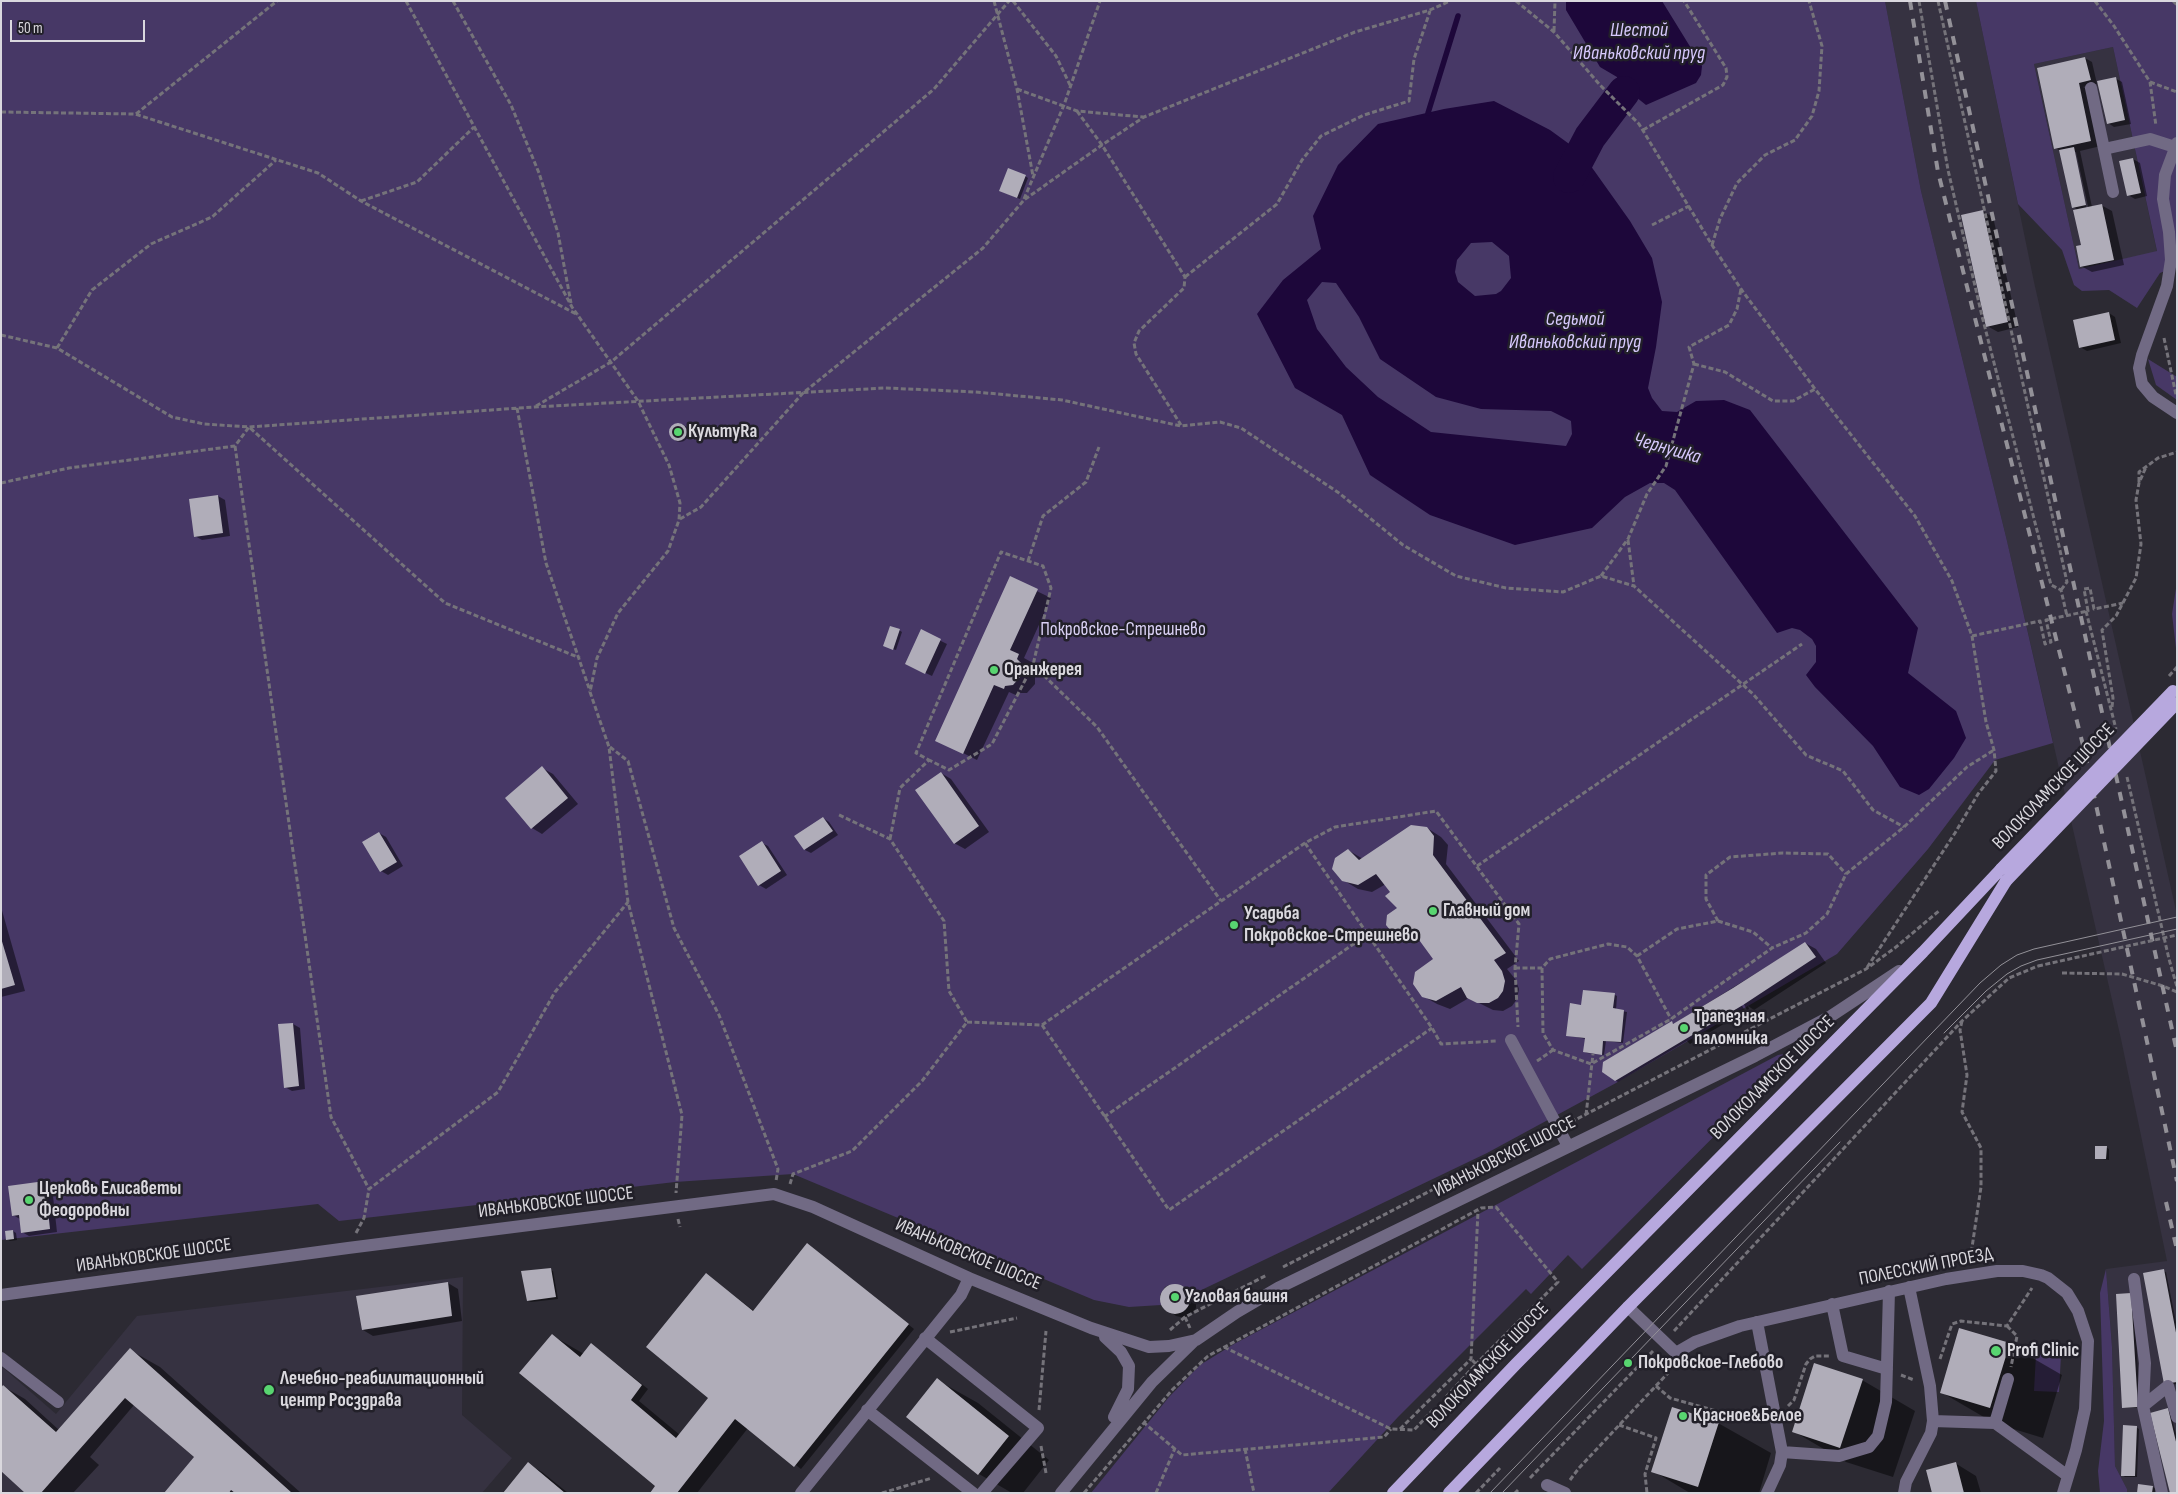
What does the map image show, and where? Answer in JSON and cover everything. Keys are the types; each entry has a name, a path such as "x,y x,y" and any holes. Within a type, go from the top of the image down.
{"main road":[{"name":"ВОЛОКОЛАМСКОЕ ШОССЕ","path":"1393,1493 1516,1364 1923,952 2173,685"},
{"name":"ВОЛОКОЛАМСКОЕ ШОССЕ","path":"1449,1493 1628,1307 1931,1002 2006,881 2177,703"}],"street":[{"path":"2091,88 2113,192"},
{"path":"2104,149 2150,139 2176,145 2166,175 2163,199 2170,232 2172,260 2167,286 2139,368 2142,384 2153,397 2177,413"},
{"name":"ИВАНЬКОВСКОЕ ШОССЕ","path":"1,1296 348,1248 774,1194 813,1207 969,1278 1091,1328 1149,1347 1169,1346 1196,1340 1237,1312 1278,1288 1377,1242 1568,1146 1755,1056 1831,1016 1895,975 1923,952"},
{"path":"1510,1040 1568,1146"},
{"name":"ПОЛЕССКИЙ ПРОЕЗД","path":"1628,1307 1676,1353 1695,1342 1757,1322 1889,1291 1970,1274 1997,1271 2023,1271 2041,1274 2067,1293 2078,1311 2088,1341 2085,1409 2063,1493"},
{"path":"801,1493 961,1295 969,1278"},
{"path":"2134,1279 2145,1363 2143,1406 2162,1493"},
{"path":"1904,1493 1906,1482 1931,1433 1933,1421 1930,1386 1909,1287"},
{"path":"1782,1452 1839,1456 1869,1447 1878,1436 1886,1402 1889,1291"},
{"path":"1832,1304 1843,1356 1887,1370"},
{"path":"1757,1322 1782,1452 1780,1464 1767,1493"},
{"name":"ИВАНЬКОВСКОЕ ШОССЕ","path":"1091,1328 1121,1352 1129,1366 1130,1375 1128,1389 1096,1449"},
{"path":"925,1338 1038,1428 982,1493"},
{"path":"1061,1493 1129,1408 1172,1361 1196,1340"},
{"path":"1,1358 58,1402"},
{"path":"1995,1423 2008,1379"},
{"path":"2143,1406 2168,1386 2177,1417"},
{"path":"867,1410 973,1493"},
{"path":"1933,1421 1995,1423 2068,1476"},
{"path":"1547,1485 1564,1492"}],"path":[{"path":"135,114 277,1"},
{"path":"406,1 572,307 638,401 669,465 680,503 679,520 668,552 618,613 597,658 590,692"},
{"path":"453,1 511,105 538,173 558,233 572,307"},
{"path":"994,1 1017,89 1033,176"},
{"path":"534,407 611,362 934,89 1009,1"},
{"path":"1013,1 1056,56 1070,85"},
{"path":"1024,200 1064,105 1100,1"},
{"path":"679,520 701,506 803,393 983,248 1024,200 1102,145 1144,117 1355,32 1430,10 1450,1"},
{"path":"1516,1 1554,32 1600,85 1640,124 1740,290 1815,390 1915,516 1952,581 1972,636 1986,722 1994,750 1996,771 1978,794 1955,833 1866,969"},
{"path":"1554,32 1555,1"},
{"path":"1643,130 1723,85 1727,77 1726,68 1684,1"},
{"path":"1712,245 1720,219 1737,183 1765,155 1795,140 1812,116 1819,91 1822,46 1809,1"},
{"path":"1919,1 1948,170 1982,316 2051,585 2061,590"},
{"path":"1938,1 2067,582 2061,590 2066,616"},
{"path":"2095,1 2114,26 2150,82 2158,141"},
{"path":"2173,1 2177,5"},
{"path":"1185,278 1277,204 1302,160 1320,136 1364,115 1409,100 1414,59 1430,10"},
{"path":"2150,82 2177,92"},
{"path":"1017,89 1077,111 1144,117"},
{"path":"1077,111 1102,145 1185,278 1184,288 1139,331 1134,343 1136,354 1181,426"},
{"path":"1,112 135,114 318,173 361,201 578,316"},
{"path":"361,201 417,182 474,127"},
{"path":"57,348 92,290 151,244 212,217 277,160"},
{"path":"1652,225 1689,206"},
{"path":"1,335 57,348 172,417 204,424 250,427 517,408 885,388 976,392 1052,399 1181,426 1220,422 1241,428 1339,493 1403,545 1456,576 1506,588 1564,592 1601,576 1628,540 1647,494 1666,466 1694,364 1689,347 1729,325 1737,309 1740,290"},
{"path":"2163,335 2177,398"},
{"path":"1694,364 1725,372 1774,401 1793,401 1815,390"},
{"path":"517,408 546,563 609,746 628,902 682,1115 675,1182"},
{"path":"250,427 236,446 332,1117 369,1189 364,1218 348,1248"},
{"path":"250,427 445,603 580,658"},
{"path":"1,483 69,468 236,446"},
{"path":"1028,561 1044,516 1086,482 1099,447"},
{"path":"2112,708 2114,698 2102,630 2116,616 2136,578 2141,544 2136,500 2139,483 2146,468 2158,458 2177,452"},
{"path":"1628,540 1634,586"},
{"path":"1001,552 1028,561 1043,566 1050,588 1033,665 992,744 949,770 916,753 1001,552"},
{"path":"1601,576 1634,586 1742,685 1806,755 1843,771 1873,810 1904,827"},
{"path":"2118,737 2086,611 2088,610 2084,589 2090,588 2094,609 2123,603"},
{"path":"1972,636 2040,621 2045,644 2051,642 2046,620 2086,611"},
{"path":"1477,866 1802,644"},
{"path":"1033,665 1097,727 1221,901"},
{"path":"2173,685 2177,667"},
{"path":"609,746 628,761 674,928 719,1015 778,1169 774,1194"},
{"path":"1591,1064 1671,1019 1772,948 1806,933 1827,914 1846,874 1904,827 1967,767 1994,750"},
{"path":"890,839 900,788 929,760"},
{"path":"2127,776 2168,959 2177,987"},
{"path":"967,1022 1042,1025 1305,843 1335,827 1436,811 1519,924 1515,968 1518,1028 1510,1040 1441,1044 1432,1028 1305,843"},
{"path":"837,814 890,839 944,921 949,991 967,1022"},
{"path":"1718,921 1706,898 1706,875 1730,857 1783,852 1828,854 1846,874"},
{"path":"369,1189 498,1092 555,992 628,902"},
{"path":"1636,956 1677,928 1718,921 1753,932 1772,948"},
{"path":"1104,1117 1368,934"},
{"path":"1678,1326 1962,1021 2009,978 2038,966 2177,935"},
{"path":"1591,1064 1570,1054 1552,1050 1543,1033 1542,968 1550,959 1608,944 1627,948 1636,956 1671,1019"},
{"path":"1515,968 1542,968"},
{"path":"2062,973 2122,974 2177,992"},
{"path":"1962,1021 1960,1030 1966,1075 1962,1112 1981,1148 1980,1187 1970,1274"},
{"path":"793,1174 852,1151 922,1081 967,1022"},
{"path":"1042,1025 1169,1210 1432,1028"},
{"path":"1586,1115 1593,1054"},
{"path":"1084,1493 1144,1422 1197,1364 1224,1347 1481,1208 1496,1207 1558,1282 1476,1364 1446,1397"},
{"path":"1400,1429 1471,1359 1478,1211"},
{"path":"2007,1326 2041,1274"},
{"path":"925,1338 1017,1318"},
{"path":"1940,1360 1952,1324 1961,1320 2007,1326 2016,1336 2017,1344 2008,1379"},
{"path":"1046,1331 1038,1428 1046,1473"},
{"path":"1224,1347 1391,1429 1414,1430 1433,1410"},
{"path":"1530,1478 1651,1354"},
{"path":"1471,1359 1476,1364"},
{"path":"1564,1492 1579,1468 1668,1373"},
{"path":"1129,1408 1182,1455 1384,1437 1391,1429"},
{"path":"1619,1425 1656,1438 1645,1474 1647,1493"},
{"path":"1156,1493 1175,1448"},
{"path":"1244,1449 1254,1493"},
{"path":"1476,1493 1500,1468"},
{"path":"882,1493 948,1473"}],"shaded area":[{"path":"1885,1 1976,1 2034,282 2177,915 2177,1493 2127,1493 2127,1489 2115,1466 2112,1347 2106,1269 2167,1261 2121,1039 2007,541 1921,191"},
{"path":"2113,47 2157,252 2079,269 2034,64"},
{"name":"Лечебно-реабилитационный центр Росздрава","path":"463,1277 462,1415 512,1458 482,1493 1,1493 1,1366 56,1414 137,1316"}],"green space":[{"name":"Покровское-Стрешнево","path":"1,1 1885,1 1921,191 2007,541 2053,743 1995,760 1928,849 1837,954 1616,1083 1487,1153 1191,1295 1183,1286 1169,1285 1165,1287 1160,1295 1161,1305 1129,1307 1094,1300 793,1174 675,1182 339,1221 318,1204 1,1240"},
{"path":"1976,1 2177,1 2177,266 2160,273 2137,308 2109,290 2082,291 2074,285 2062,250 2018,204","holes":["2113,47 2157,251 2079,269 2034,64"]},
{"path":"2148,359 2177,377 2177,400 2156,385"},
{"path":"2177,582 2177,657 2172,614"},
{"path":"1790,1053 1788,1062 1582,1269 1568,1255 1531,1294 1526,1289 1398,1417 1328,1493 1091,1493 1169,1397 1200,1365 1234,1344 1778,1055"},
{"path":"2106,1269 2112,1347 2115,1466 2127,1489 2127,1493 2100,1493 2098,1471 2104,1421 2100,1293"},
{"path":"2036,1354 2061,1355 2059,1392 2034,1391"}],"water":[{"name":"Шестой Иваньковский пруд","path":"1566,1 1662,1 1702,66 1701,75 1696,83 1646,105 1636,97 1627,99 1607,123 1596,129 1600,117 1618,86 1617,77 1600,67 1566,10"},
{"name":"Седьмой Иваньковский пруд","path":"1494,101 1550,130 1572,146 1590,137 1588,162 1630,221 1652,258 1662,302 1648,388 1652,398 1662,411 1677,412 1696,401 1724,400 1750,410 1918,628 1908,673 1956,711 1966,738 1954,758 1929,789 1919,795 1900,787 1873,746 1815,687 1806,675 1816,662 1816,646 1812,639 1800,630 1792,628 1777,633 1675,490 1664,483 1650,483 1625,497 1592,528 1515,545 1430,515 1370,475 1342,415 1295,388 1257,314 1283,280 1321,249 1313,216 1338,165 1378,124 1444,109","holes":["1492,242 1509,256 1511,278 1501,291 1496,294 1475,296 1458,282 1455,272 1457,260 1471,243","1322,282 1336,283 1359,317 1380,359 1436,397 1481,409 1551,411 1571,421 1572,434 1566,446 1431,432 1378,397 1346,367 1317,329 1307,300"]}],"building":[{"path":"2085,57 2091,80 2079,83 2091,141 2054,149 2037,68"},
{"path":"2116,77 2125,120 2107,124 2097,81"},
{"path":"2074,147 2086,205 2072,208 2059,150"},
{"path":"2133,158 2141,193 2127,196 2119,161"},
{"path":"1008,168 1026,175 1017,198 999,191"},
{"path":"2102,204 2114,260 2080,267 2076,246 2081,245 2073,210"},
{"path":"1983,210 2008,322 1986,327 1961,215"},
{"path":"2109,312 2115,340 2079,348 2073,320"},
{"name":"КультуRа","path":"678,423 686,428 687,432 682,440 678,441 670,436 669,432 674,424"},
{"path":"218,495 223,533 194,537 189,499"},
{"name":"Оранжерея","path":"1010,576 1038,589 1010,650 1019,654 1017,659 1021,663 1021,676 1013,685 1005,686 1004,689 994,685 963,754 935,741"},
{"path":"890,626 900,629 893,650 883,646"},
{"path":"921,629 941,639 925,674 905,664"},
{"path":"542,766 568,798 531,829 505,798"},
{"path":"941,772 979,826 954,844 915,790"},
{"path":"823,817 833,831 804,850 794,836"},
{"name":"Главный дом","path":"1411,825 1427,827 1434,836 1433,855 1506,953 1494,960 1502,971 1505,981 1503,991 1498,998 1489,1003 1477,1003 1467,998 1461,987 1436,1001 1422,997 1413,984 1415,972 1433,959 1414,933 1394,935 1386,925 1387,915 1397,908 1385,896 1390,892 1376,874 1358,885 1342,881 1332,869 1335,858 1348,849 1359,860"},
{"path":"379,832 397,862 380,872 362,842"},
{"path":"762,841 781,871 758,886 739,856"},
{"path":"1,938 15,985 1,989"},
{"path":"1805,942 1816,957 1743,1005 1615,1081 1602,1072 1603,1062 1672,1021 1673,1024"},
{"path":"1583,990 1615,993 1613,1008 1624,1010 1621,1042 1603,1041 1602,1055 1583,1052 1585,1038 1566,1036 1570,1003 1581,1005"},
{"path":"293,1023 299,1086 284,1088 278,1024"},
{"path":"2095,1146 2107,1146 2106,1159 2095,1159"},
{"name":"Церковь Елисаветы Феодоровны","path":"45,1181 50,1229 21,1233 19,1215 12,1216 8,1186"},
{"path":"13,1230 14,1239 6,1240 5,1231"},
{"path":"807,1243 909,1324 794,1467 735,1419 677,1493 650,1493 655,1486 519,1373 552,1334 580,1357 591,1343 642,1385 631,1400 676,1438 708,1398 646,1347 706,1273 753,1311"},
{"path":"551,1268 556,1297 527,1301 521,1271"},
{"path":"2164,1269 2177,1338 2177,1382 2164,1384 2143,1273"},
{"path":"448,1282 452,1316 362,1330 356,1296"},
{"name":"Угловая башня","path":"1175,1284 1186,1288 1190,1299 1186,1310 1175,1314 1164,1310 1160,1299 1164,1288"},
{"path":"2131,1293 2138,1407 2122,1408 2116,1294"},
{"path":"1959,1328 2010,1343 1990,1408 1940,1393"},
{"path":"130,1348 292,1493 235,1493 231,1490 229,1493 164,1493 194,1457 125,1398 41,1493 25,1493 1,1471 1,1388 3,1385 56,1432"},
{"path":"1814,1363 1863,1379 1840,1448 1792,1432"},
{"path":"937,1378 1009,1436 978,1475 906,1417"},
{"path":"1672,1407 1719,1422 1698,1487 1651,1472"},
{"path":"2168,1408 2177,1446 2177,1493 2170,1493 2150,1413"},
{"path":"2123,1425 2137,1426 2135,1476 2121,1476"},
{"path":"528,1462 565,1493 503,1493"},
{"path":"1956,1462 1964,1493 1932,1493 1926,1470"},
{"path":"2138,1484 2153,1486 2152,1493 2137,1493"}],"waterway":[{"path":"1428,113 1458,16"},
{"name":"Чернушка","path":"1569,177 1590,137 1624,92"}],"tram line":[{"path":"1490,1493 1980,983 2001,965 2017,955 2034,949 2177,917"},
{"path":"1944,1033 1986,991 2007,974 2021,966 2037,960 2177,929"},
{"path":"1502,1493 1840,1142"}],"railway":[{"path":"1910,1 1938,172 2084,749 2177,1181"},
{"path":"1945,1 2177,1052"},
{"path":"2166,1202 2177,1250"}],"place":[{"name":"КультуRа","path":"678,432"},
{"name":"Оранжерея","path":"994,670"},
{"name":"Главный дом","path":"1433,911"},
{"name":"Усадьба Покровское-Стрешнево","path":"1234,925"},
{"name":"Трапезная паломника","path":"1684,1028"},
{"name":"Церковь Елисаветы Феодоровны","path":"29,1200"},
{"name":"Угловая башня","path":"1175,1297"},
{"name":"Profi Clinic","path":"1996,1351"},
{"name":"Покровское-Глебово","path":"1628,1363"},
{"name":"Лечебно-реабилитационный центр Росздрава","path":"269,1390"},
{"name":"Красное&Белое","path":"1683,1416"}]}
